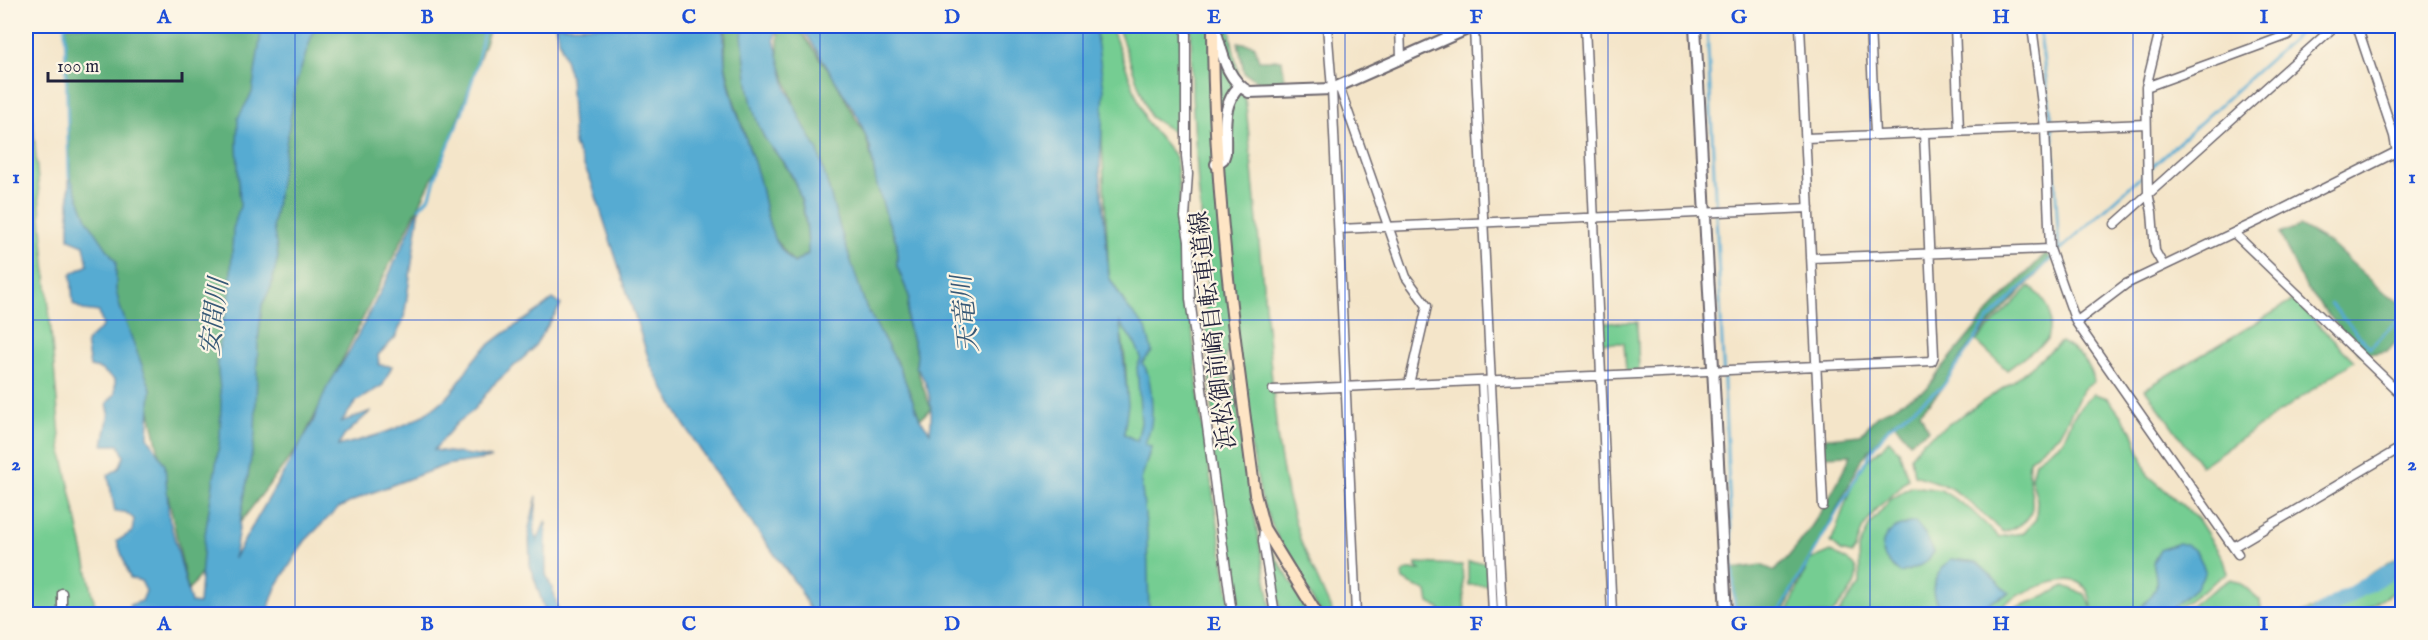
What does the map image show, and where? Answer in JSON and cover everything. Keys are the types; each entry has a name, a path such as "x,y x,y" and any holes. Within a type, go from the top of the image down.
{"main road":[{"name":"浜松御前崎自転車道線","path":"1213,26 1216,164 1227,286 1255,494 1264,528 1317,615"}],"street":[{"path":"1186,26 1188,174 1185,217 1189,241 1190,299 1232,615"},
{"path":"1213,26 1229,74 1239,87 1249,92 1335,88 1401,57 1474,28 1501,26"},
{"path":"1327,26 1335,88 1356,615"},
{"path":"1400,26 1401,57"},
{"path":"1585,26 1612,615"},
{"path":"1695,26 1707,213 1726,615"},
{"path":"1800,26 1823,506"},
{"path":"1870,26 1875,135"},
{"path":"1955,26 1959,131"},
{"path":"2032,26 2045,128 2050,249 2076,322 2235,551 2403,447"},
{"path":"2162,26 2146,87 2146,124 2148,193 2155,251 2163,265"},
{"path":"2115,224 2335,26"},
{"path":"2357,26 2400,150 2403,182"},
{"path":"1474,28 1483,223 1493,615"},
{"path":"2146,87 2288,35"},
{"path":"1216,164 1225,153 1226,107 1229,98 1239,87"},
{"path":"1335,88 1406,278 1427,306 1409,384"},
{"path":"1806,138 2146,124"},
{"path":"1273,390 1932,361 1934,356 1924,133"},
{"path":"2076,322 2126,284 2400,150"},
{"path":"1339,229 1809,208"},
{"path":"2234,233 2403,394"},
{"path":"1811,258 2050,249"},
{"path":"1486,380 1502,615"},
{"path":"1264,528 1263,541 1275,615"},
{"path":"26,570 31,615"},
{"path":"62,593 62,615"}],"green space":[{"path":"26,26 32,26 29,76 61,448 97,614 34,614 26,557"},
{"path":"65,26 491,26 448,147 301,443 188,591 150,411 125,321 71,192"},
{"path":"726,26 745,26 763,136 787,168 800,193 808,236 808,254 794,263 771,234 758,176 733,97 725,63"},
{"path":"778,26 797,26 832,75 866,137 887,218 897,243 897,266 909,296 907,322 917,354 916,367 931,409 920,419 900,368 866,307 778,58"},
{"path":"1096,26 1112,26 1146,121 1176,157 1200,411 1232,614 1147,614 1141,480 1151,447 1124,435 1126,378 1119,322 1127,307 1109,277"},
{"path":"1120,26 1181,26 1180,136 1150,117 1119,31"},
{"path":"1191,26 1230,26 1246,105 1278,443 1287,494 1301,542 1333,614 1321,614 1288,557 1267,513 1261,497 1231,347 1226,355 1223,422 1213,412 1205,319 1208,282 1192,95"},
{"path":"1238,42 1254,45 1259,60 1282,60 1285,83 1263,84 1244,73"},
{"path":"2299,226 2331,244 2387,295 2402,303 2402,335 2388,351 2361,355 2303,283 2280,234"},
{"path":"2047,252 2050,260 1967,348 1938,393 1920,413 1928,430 1910,442 1893,422 1863,458 1782,614 1734,614 1732,569 1761,565 1775,571 1799,544 1818,516 1851,455 1820,456 1820,439 1861,435 1876,416 1928,388 1987,314"},
{"path":"2030,286 2043,299 2049,310 2047,340 2007,370 1976,341"},
{"path":"2294,300 2354,361 2201,466 2145,389"},
{"path":"1637,322 1639,370 1626,371 1624,343 1602,343 1601,323"},
{"path":"2061,342 2083,358 2093,375 2094,382 2082,390 2059,435 2029,460 2031,512 2027,519 2018,526 2004,532 1954,491 1914,475 1911,456 1923,441 2011,383"},
{"path":"1233,369 1244,456 1272,614 1238,614 1213,452 1230,431"},
{"path":"2094,394 2108,398 2132,431 2148,475 2198,519 2222,557 2227,573 2170,614 2004,614 2064,586 2085,594 2092,608 2086,588 2080,583 2060,581 2021,594 1993,614 1838,614 1860,583 1859,549 1870,524 1890,500 1912,486 1941,490 1971,510 1999,537 2023,533 2036,519 2037,500 2031,477 2035,461 2063,441 2073,417"},
{"path":"1889,440 1899,451 1908,478 1876,509 1862,530 1852,554 1841,551 1831,542 1851,489 1860,469"},
{"path":"1268,545 1311,614 1281,614"},
{"path":"1831,551 1850,562 1856,570 1855,583 1851,590 1832,614 1787,614 1810,560"},
{"path":"2402,554 2402,587 2358,614 2300,614 2325,603"},
{"path":"1468,562 1491,562 1492,585 1468,585"},
{"path":"1416,563 1462,565 1465,614 1442,614 1440,609 1429,603 1427,592 1403,580 1402,574 1408,570 1420,570 1416,567"},
{"path":"2230,579 2240,583 2260,600 2262,614 2177,614"}],"water":[{"path":"262,26 315,26 296,84 273,225 278,257 271,287 262,305 258,342 255,435 234,558 313,422 326,389 349,352 387,279 420,207 404,318 395,338 378,355 379,365 392,366 383,385 357,401 341,422 371,411 344,436 338,446 395,429 422,416 451,393 474,359 488,346 553,299 561,305 532,350 492,386 473,411 457,423 434,450 492,458 446,465 363,496 337,509 305,541 276,587 269,614 132,614 129,605 142,601 146,591 141,581 130,578 117,541 132,532 134,519 125,512 115,512 108,475 119,468 124,456 119,445 103,445 109,413 107,403 115,394 115,380 100,369 90,367 86,342 103,326 99,312 83,310 73,304 71,274 88,265 84,245 69,239 69,173 88,221 116,262 116,290 120,307 151,389 148,437 165,465 169,517 191,603 199,604 204,541 220,439 221,400 217,361 222,325 230,295 233,229 240,206 238,118 252,93"},
{"name":"天竜川","path":"555,26 724,26 727,77 758,175 768,222 777,243 794,263 808,254 803,206 790,171 765,139 758,123 748,86 742,35 744,26 778,26 774,39 787,90 818,151 866,307 900,368 920,419 930,432 930,398 925,382 916,367 917,354 907,322 909,296 897,266 897,243 876,182 870,147 858,117 809,38 798,26 1095,26 1104,90 1100,168 1109,277 1127,307 1146,328 1152,352 1142,363 1148,375 1152,401 1151,425 1145,444 1151,447 1141,480 1147,533 1149,614 812,614 799,588 716,474 683,423 651,366 591,181 574,144 570,76","holes":["1120,323 1136,345 1141,358 1137,367 1141,423 1137,441 1124,434 1128,404"]},
{"path":"537,496 534,530 537,541 546,520 546,574 559,614 546,614 530,565 529,528"},
{"path":"1915,522 1925,534 1934,552 1919,566 1900,573 1885,556 1882,548 1884,541 1894,529"},
{"path":"2178,543 2193,549 2201,561 2205,572 2197,587 2165,614 2136,614 2156,587 2153,562 2160,550"},
{"path":"1951,559 1977,562 2009,593 1979,608 1943,611 1934,598 1934,584 1940,571"}],"waterway":[{"path":"65,26 69,177"},
{"path":"419,208 430,196 438,170 462,113 476,68 485,26"},
{"path":"1707,26 1735,614"},
{"path":"2039,26 2052,123 2059,251"},
{"path":"1778,614 1874,447 1889,427 1943,386 1988,320 2059,251 2307,26"},
{"path":"2331,304 2370,348 2402,315"},
{"path":"2318,614 2402,564"}],"water label":[{"name":"安間川","path":"215,317"}]}
